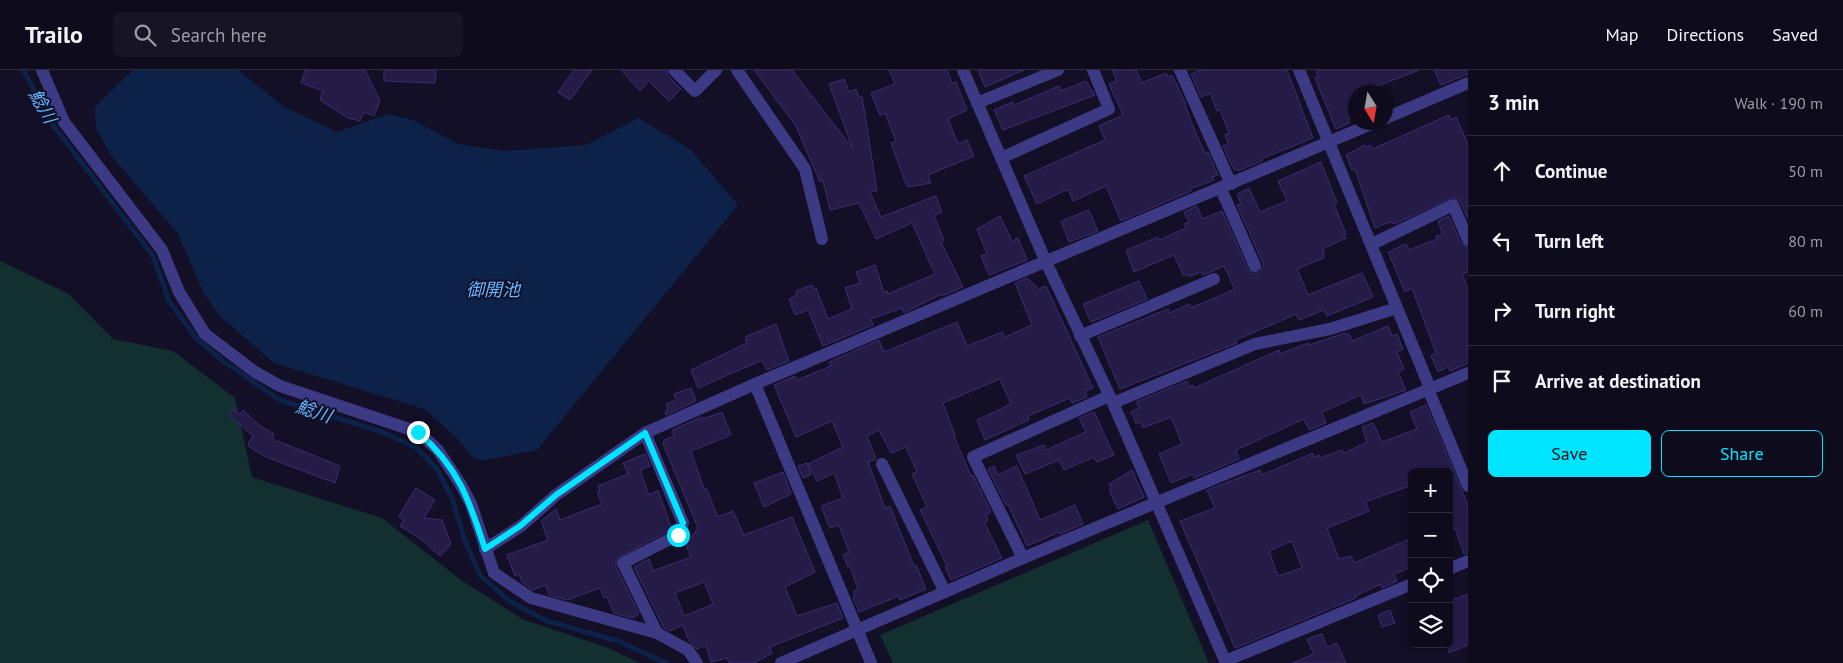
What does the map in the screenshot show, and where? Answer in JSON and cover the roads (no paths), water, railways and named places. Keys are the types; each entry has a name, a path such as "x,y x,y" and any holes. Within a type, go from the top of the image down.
{"street":[{"path":"42,70 64,122 162,250 179,292 205,334 255,372 280,386 418,432 438,450 451,468 471,504 494,573 531,598 657,633 688,650 697,663"},
{"path":"674,70 695,91 716,70"},
{"path":"737,70 805,169 822,239"},
{"path":"963,70 1046,262 1111,399 1225,662 1408,586"},
{"path":"977,103 1058,70"},
{"path":"1001,158 1109,108 1093,70"},
{"path":"1180,70 1256,266"},
{"path":"1299,70 1372,244 1468,486"},
{"path":"1393,115 1468,83"},
{"path":"485,549 520,526 556,495 645,433 755,384 1358,130"},
{"path":"1372,244 1453,205 1468,240"},
{"path":"1080,336 1214,279"},
{"path":"1023,558 973,457 1111,399 1255,344 1330,329 1397,308"},
{"path":"781,663 1023,558 1157,504 1468,373"},
{"path":"755,384 871,663"},
{"path":"645,433 683,523 678,535 622,563 657,633"},
{"path":"882,464 945,592"},
{"path":"1453,567 1468,561"}],"water":[{"name":"御開池","path":"133,70 238,70 284,107 337,132 388,114 415,121 458,144 505,151 586,145 638,118 690,149 738,205 537,450 481,461 471,456 456,437 424,409 274,363 221,317 204,294 178,234 110,154 96,127 95,107"}],"waterway":[{"name":"鯰川","path":"23,70 53,125 153,256 169,301 196,338 223,361 280,400 385,433 417,448 437,469 452,498 464,538 480,575 509,601 547,621 618,641 666,663"}]}
